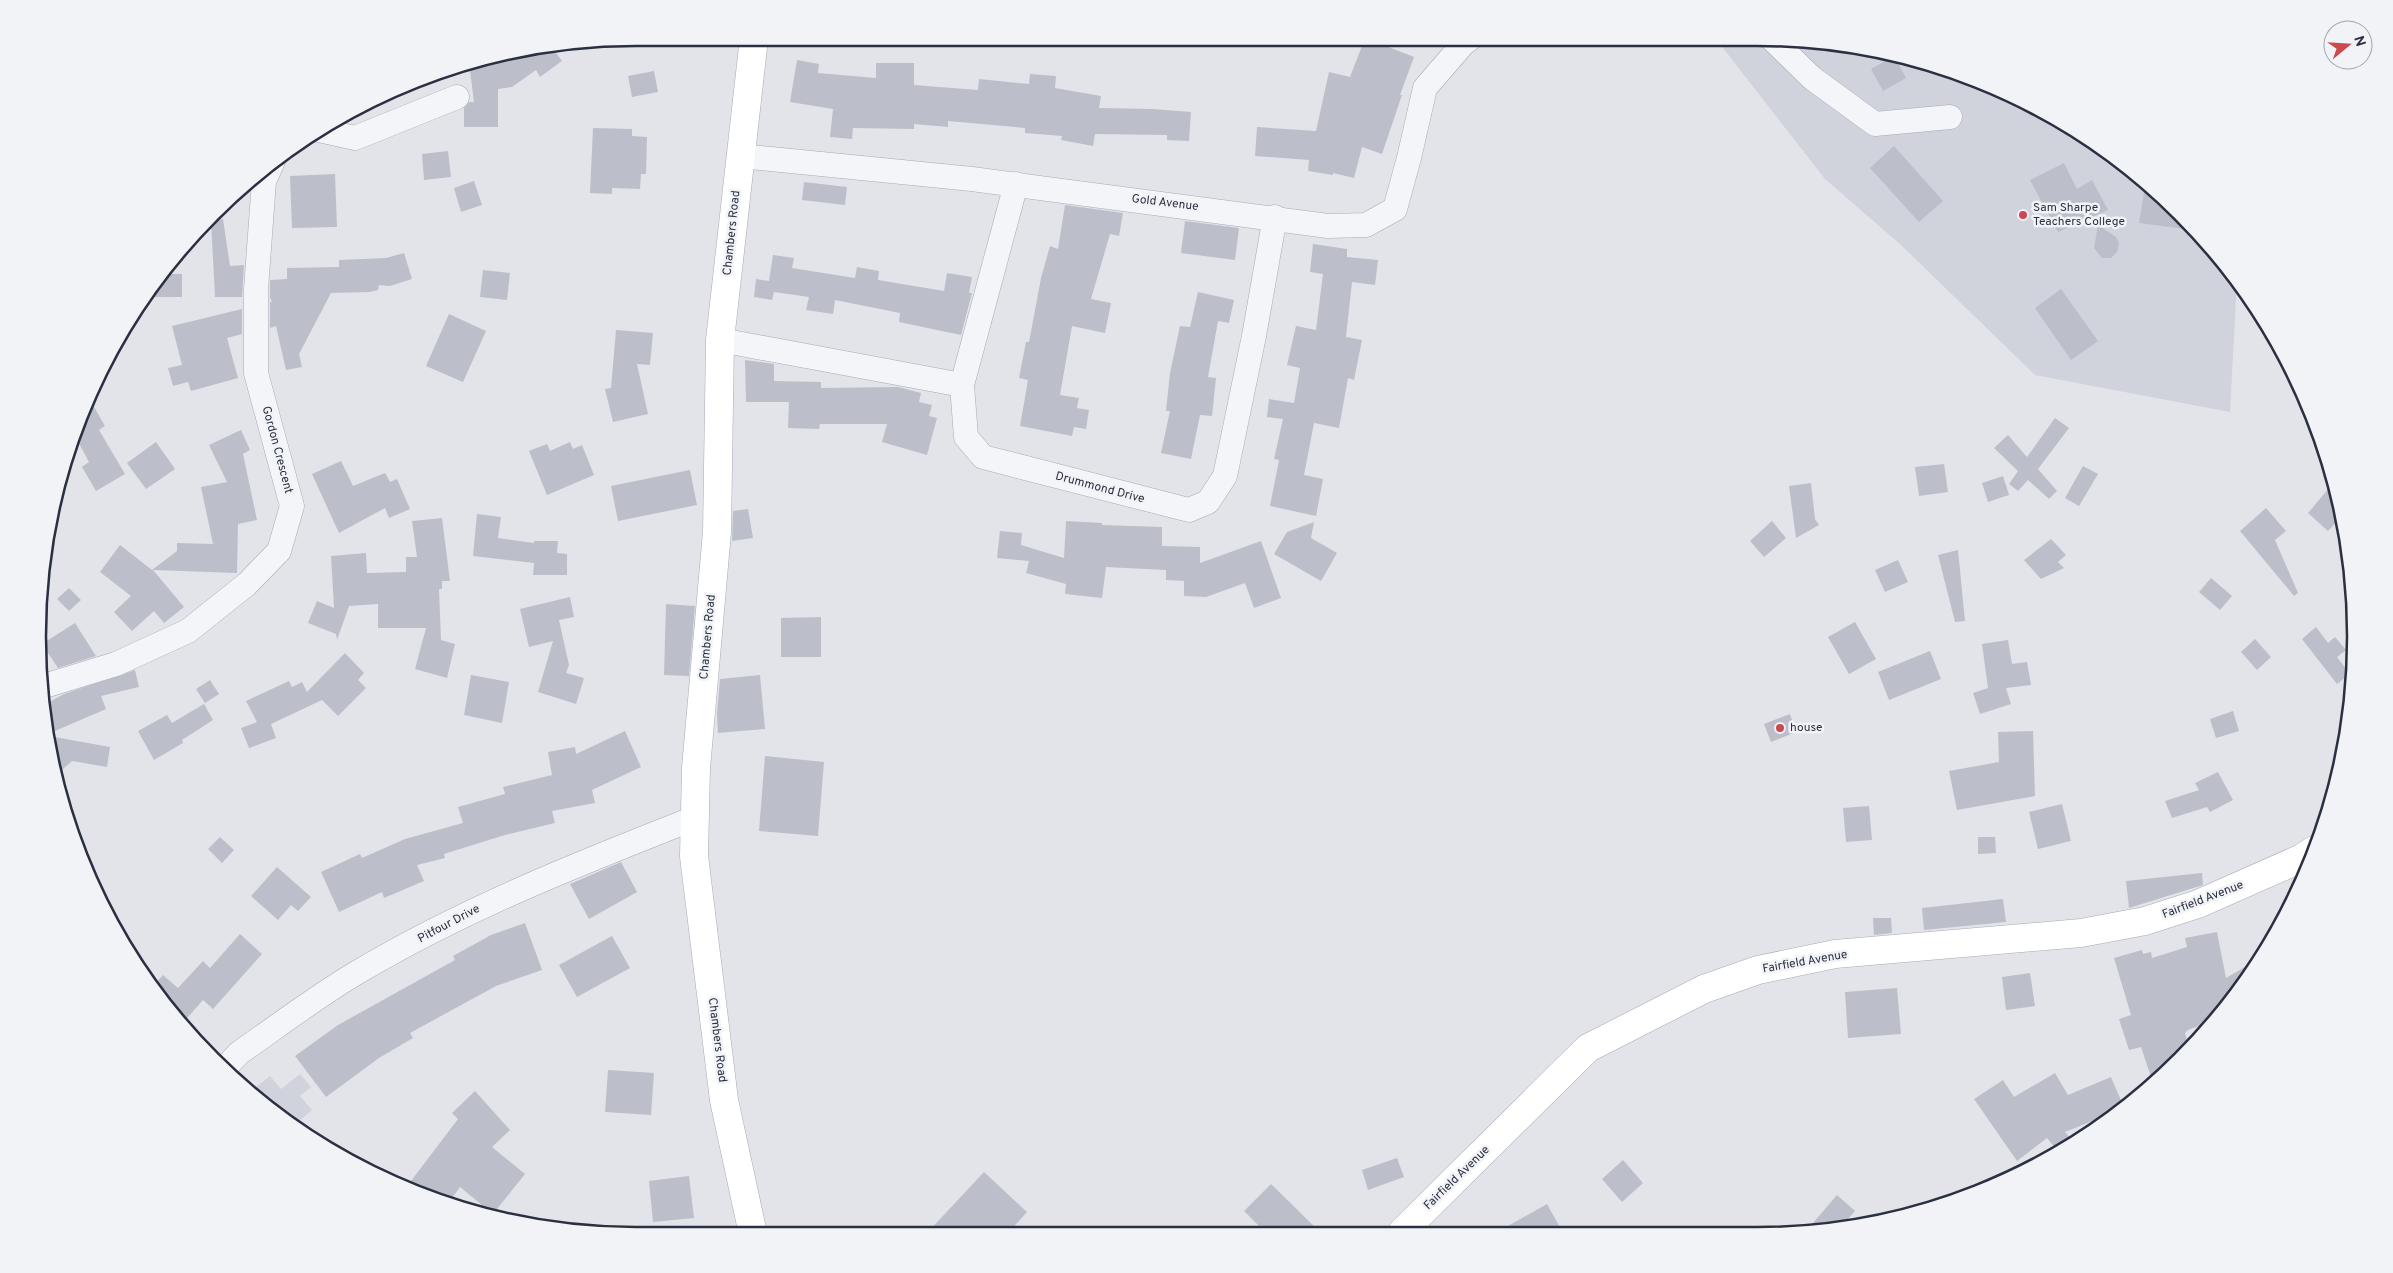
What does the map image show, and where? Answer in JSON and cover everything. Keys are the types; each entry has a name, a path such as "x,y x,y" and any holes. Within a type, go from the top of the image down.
{"street":[{"name":"Chambers Road","path":"751,1227 724,1100 694,856 697,758 717,532 720,340 753,46"},
{"name":"Gold Avenue","path":"740,156 1016,184 1275,217 1328,226 1366,225 1395,209 1425,88 1461,46"},
{"path":"1780,47 1812,78 1875,124 1950,117"},
{"path":"330,132 355,138 457,97"},
{"name":"Gordon Crescent","path":"49,685 116,664 188,632 247,584 279,551 292,506 256,373 256,289 266,178"},
{"name":"Drummond Drive","path":"1016,184 962,385 966,437 983,457 1189,510 1208,502 1224,476 1254,336 1275,217"},
{"path":"720,340 962,385"},
{"name":"Pitfour Drive","path":"229,1063 239,1053 357,972 481,906 598,856 695,818"},
{"name":"Fairfield Avenue","path":"1407,1227 1588,1048 1704,988 1758,970 1835,954 2081,933 2145,921 2198,904 2304,857"}],"shaded area":[{"name":"Sam Sharpe Teachers College","path":"1721,46 1756,46 1834,51 1909,66 1982,91 2018,107 2052,125 2116,168 2174,219 2200,247 2236,293 2230,412 2035,375 1901,245 1825,179"},
{"path":"300,1074 311,1087 300,1096 312,1110 300,1120 256,1087 270,1076 281,1089"}],"building":[{"path":"1362,46 1386,46 1414,57 1382,154 1362,147 1354,178 1333,173 1333,175 1308,171 1309,160 1255,156 1257,127 1316,131 1329,72 1350,77"},
{"path":"555,52 562,61 540,77 536,70 512,87 498,89 498,127 464,127 464,108 469,102 474,102 470,71"},
{"path":"797,60 819,64 818,73 876,78 876,63 914,63 914,85 978,90 979,79 1029,84 1030,74 1056,76 1055,88 1101,96 1099,108 1191,112 1189,141 1167,140 1167,135 1095,134 1093,146 1061,140 1062,136 1025,133 1025,128 948,121 948,127 914,124 914,129 853,128 852,139 830,137 833,109 790,102"},
{"path":"1885,61 1898,64 1906,78 1883,91 1871,69"},
{"path":"654,71 658,92 632,97 628,76"},
{"path":"593,128 632,129 632,136 647,137 646,174 641,174 640,189 612,188 612,194 590,193"},
{"path":"1894,146 1943,201 1919,222 1870,168"},
{"path":"448,151 451,177 424,180 422,154"},
{"path":"2064,163 2077,189 2092,180 2108,210 2058,232 2030,180"},
{"path":"335,174 337,227 292,228 290,176"},
{"path":"474,181 482,205 461,212 454,188"},
{"path":"804,182 847,187 845,205 802,200"},
{"path":"2144,193 2183,229 2139,223"},
{"path":"1065,205 1123,213 1119,236 1110,234 1091,299 1111,303 1105,333 1072,326 1060,395 1079,398 1077,408 1089,410 1086,429 1074,427 1072,436 1020,426 1028,380 1019,378 1026,342 1029,342 1041,278 1050,246 1058,249"},
{"path":"223,219 230,266 244,265 242,297 215,297 211,227 218,220"},
{"path":"1185,221 1239,228 1235,260 1181,253"},
{"path":"2098,225 2116,237 2119,243 2117,252 2111,258 2102,258 2094,248"},
{"path":"1313,244 1347,249 1347,257 1378,260 1375,285 1352,282 1346,337 1362,340 1354,380 1348,378 1339,428 1314,423 1304,475 1323,479 1316,516 1270,506 1279,460 1274,459 1283,419 1267,417 1269,399 1294,403 1300,368 1287,365 1296,326 1316,330 1323,274 1310,272"},
{"path":"404,253 412,279 390,286 379,285 378,290 370,292 331,293 299,354 302,367 286,370 276,326 270,328 270,302 272,302 270,297 270,280 287,279 287,268 339,267 339,260 386,258"},
{"path":"773,255 794,258 792,268 855,278 857,267 879,271 878,280 944,291 947,273 972,277 969,293 972,293 961,335 899,322 900,313 835,300 833,314 806,310 809,297 774,292 772,300 754,297 756,279 769,281"},
{"path":"483,270 510,273 507,300 480,297"},
{"path":"170,274 182,274 182,297 154,297"},
{"path":"2061,289 2098,341 2071,360 2035,308"},
{"path":"1198,292 1234,300 1229,323 1218,321 1208,377 1216,378 1212,416 1200,415 1191,459 1161,453 1170,411 1166,411 1170,373 1180,326 1190,327"},
{"path":"242,309 242,334 227,338 238,378 191,391 188,382 173,386 168,368 182,365 172,326"},
{"path":"449,314 486,331 463,382 426,366"},
{"path":"616,330 653,333 650,365 637,364 648,414 613,422 605,389 611,388"},
{"path":"745,360 774,364 774,381 821,382 821,388 898,387 921,393 919,402 932,405 929,416 937,418 927,455 882,442 887,424 820,424 819,429 788,428 789,402 746,402"},
{"path":"94,407 105,426 99,430 125,474 96,491 82,467 89,462 79,444"},
{"path":"2055,418 2069,428 2038,469 2057,491 2049,499 2028,480 2018,491 2009,484 2018,471 1994,448 2008,435 2027,457"},
{"path":"241,430 250,450 243,454 257,520 238,524 237,573 153,570 184,607 164,623 154,611 132,631 114,612 131,596 100,572 120,545 152,570 177,551 177,543 213,544 201,487 227,482 209,445"},
{"path":"156,442 175,469 146,489 127,463"},
{"path":"570,442 573,449 582,445 594,475 547,495 529,451 547,444 550,451"},
{"path":"341,461 353,486 385,473 390,482 397,479 410,509 389,518 385,508 339,533 312,474"},
{"path":"1944,464 1948,492 1919,496 1915,467"},
{"path":"2083,466 2098,474 2079,506 2065,498"},
{"path":"690,470 697,505 618,521 611,486"},
{"path":"2003,476 2009,495 1988,502 1982,483"},
{"path":"1811,483 1815,519 1819,525 1796,538 1789,486"},
{"path":"2328,489 2335,523 2328,531 2308,513"},
{"path":"2266,508 2286,531 2275,540 2298,593 2294,596 2240,531"},
{"path":"748,509 753,538 732,541 733,511"},
{"path":"477,514 501,517 498,538 534,543 534,541 558,541 557,553 567,554 567,575 533,575 534,563 473,556"},
{"path":"442,518 450,581 442,581 442,589 439,589 441,640 455,644 447,678 415,669 426,628 378,628 378,604 349,606 337,640 336,634 308,623 317,601 334,608 331,556 366,553 367,573 406,572 406,557 417,557 412,521"},
{"path":"1066,521 1102,523 1102,525 1162,527 1162,546 1200,547 1200,563 1261,541 1281,598 1254,608 1245,583 1206,597 1184,596 1184,581 1166,580 1166,570 1106,567 1102,598 1065,594 1066,584 1026,573 1029,561 997,558 1000,531 1022,533 1021,545 1064,558"},
{"path":"1772,521 1786,538 1764,557 1750,541"},
{"path":"1314,522 1311,538 1337,553 1321,581 1274,554 1287,532"},
{"path":"2051,539 2066,555 2058,562 2064,568 2041,579 2024,560"},
{"path":"1958,550 1965,621 1955,622 1938,555"},
{"path":"1898,560 1908,582 1885,592 1875,570"},
{"path":"2211,578 2232,596 2220,610 2199,592"},
{"path":"69,588 81,600 69,611 57,599"},
{"path":"570,597 574,617 559,620 569,665 566,673 584,678 576,704 538,692 553,641 529,647 520,609"},
{"path":"666,604 695,606 689,676 664,675"},
{"path":"821,617 821,657 781,657 781,618"},
{"path":"1855,622 1876,659 1849,674 1828,637"},
{"path":"75,623 96,656 58,668 47,651 46,641"},
{"path":"2316,627 2328,643 2335,637 2346,650 2337,657 2345,668 2345,678 2337,684 2302,639"},
{"path":"2255,639 2271,657 2257,670 2241,652"},
{"path":"2008,640 2012,664 2027,662 2031,685 2006,688 2011,704 1980,714 1973,693 1988,688 1982,644"},
{"path":"1930,651 1941,679 1889,700 1878,672"},
{"path":"345,653 364,673 358,680 366,688 338,716 322,700 271,724 276,738 249,748 241,728 257,722 246,701 289,681 292,687 302,682 307,692"},
{"path":"135,670 139,687 101,696 106,709 54,731 50,702 64,694"},
{"path":"471,675 509,682 502,723 464,715"},
{"path":"760,675 765,729 718,733 717,714 720,679"},
{"path":"210,680 219,694 205,703 196,689"},
{"path":"204,704 213,720 182,740 183,743 154,760 138,731 167,715 172,723"},
{"path":"2233,711 2239,731 2216,738 2210,719"},
{"name":"house","path":"1790,714 1796,732 1771,742 1764,724"},
{"path":"625,731 641,767 592,790 595,803 552,811 555,823 505,835 444,854 445,858 417,865 424,881 384,898 382,892 339,912 321,872 360,854 362,858 405,839 463,823 458,807 505,794 503,787 552,775 548,752 575,747 576,754"},
{"path":"2033,731 2035,796 1957,810 1949,771 1999,762 1998,732"},
{"path":"55,737 110,747 107,767 72,761 62,770"},
{"path":"765,756 824,762 818,836 759,831"},
{"path":"2218,772 2233,800 2210,812 2207,807 2172,818 2165,801 2199,790 2195,783"},
{"path":"2062,804 2071,841 2038,849 2029,812"},
{"path":"1869,806 1872,840 1846,842 1843,808"},
{"path":"220,837 234,850 222,863 208,849"},
{"path":"1978,837 1995,837 1996,853 1978,854"},
{"path":"621,862 637,892 589,919 570,884"},
{"path":"277,867 311,897 298,911 291,905 278,920 251,896"},
{"path":"2202,873 2203,885 2129,908 2126,881"},
{"path":"2003,899 2006,922 1924,930 1922,908"},
{"path":"1873,918 1891,918 1892,933 1874,935"},
{"path":"525,923 542,970 496,986 410,1033 413,1038 379,1058 326,1097 295,1056 338,1025 455,960 453,956 491,935"},
{"path":"2217,932 2226,978 2245,967 2225,996 2201,1025 2185,1033 2187,1040 2151,1076 2141,1047 2129,1050 2119,1019 2131,1015 2114,958 2142,950 2143,954 2151,952 2152,958 2187,947 2185,938"},
{"path":"240,934 262,954 213,1009 203,1000 187,1018 158,981 163,975 178,988 203,961 210,968"},
{"path":"612,936 630,968 577,997 559,965"},
{"path":"2030,973 2035,1006 2006,1010 2002,977"},
{"path":"1897,988 1901,1034 1848,1038 1845,992"},
{"path":"608,1070 654,1073 651,1115 605,1112"},
{"path":"2055,1073 2068,1095 2111,1077 2121,1101 2093,1121 2065,1132 2069,1137 2054,1147 2047,1138 2017,1161 1974,1099 2003,1080 2014,1097"},
{"path":"475,1091 510,1130 492,1147 525,1174 496,1210 485,1207 460,1187 453,1197 410,1182 458,1119 452,1113"},
{"path":"1397,1158 1404,1177 1368,1190 1362,1170"},
{"path":"1623,1160 1643,1183 1622,1202 1602,1179"},
{"path":"984,1172 1027,1212 1013,1227 933,1227"},
{"path":"689,1176 694,1218 653,1222 649,1181"},
{"path":"1271,1184 1315,1227 1260,1227 1244,1211"},
{"path":"1837,1195 1855,1211 1847,1220 1812,1224"},
{"path":"1547,1204 1560,1227 1506,1227"}],"place":[{"name":"Sam Sharpe Teachers College","path":"2023,215"},
{"name":"house","path":"1780,728"}]}
